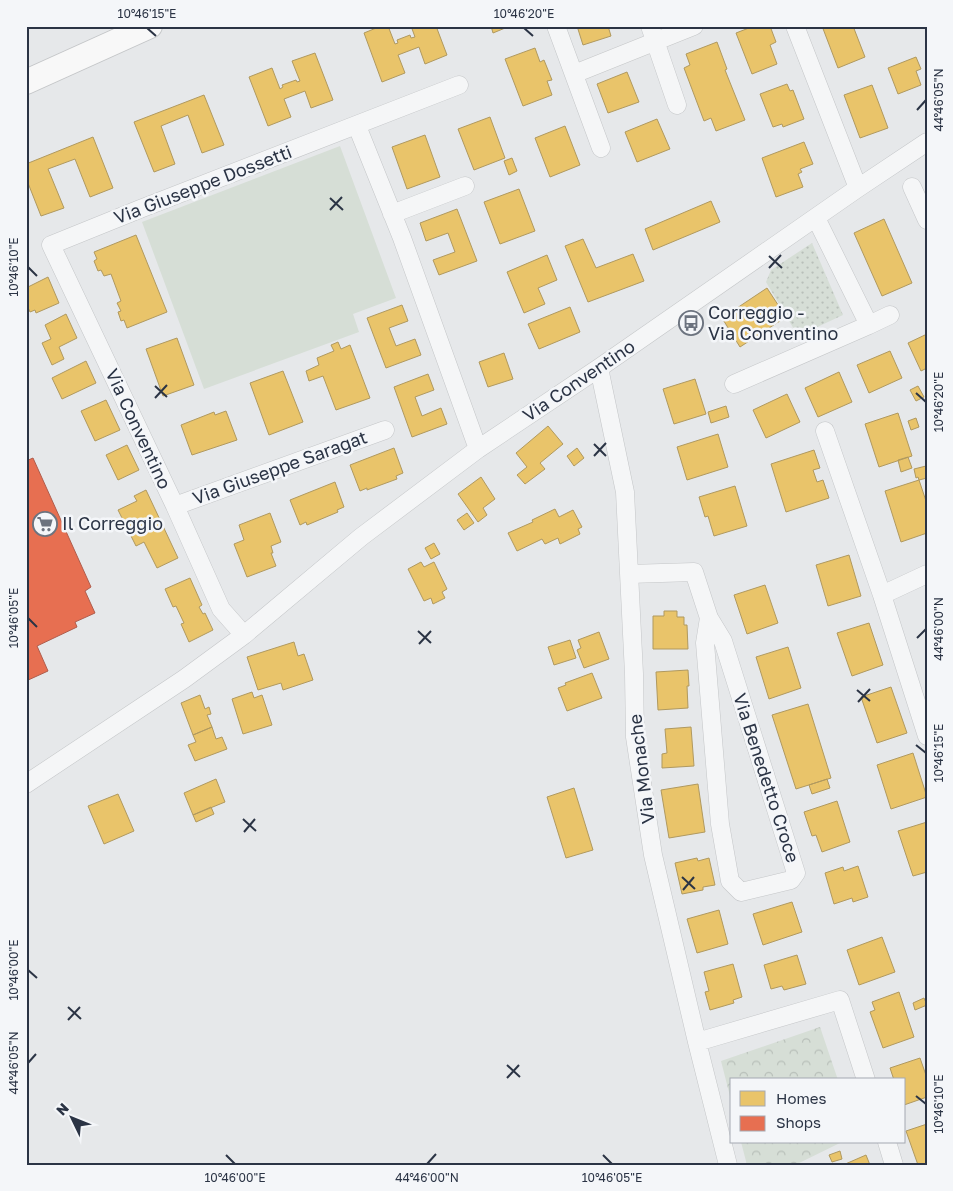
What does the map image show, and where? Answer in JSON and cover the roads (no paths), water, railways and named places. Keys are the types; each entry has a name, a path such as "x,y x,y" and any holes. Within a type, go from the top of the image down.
{"main road":[{"path":"26,82 150,26"}],"street":[{"path":"556,26 601,148"},
{"path":"574,74 652,34 694,26"},
{"path":"795,26 858,188"},
{"path":"652,34 677,105"},
{"name":"Via Giuseppe Dossetti","path":"51,245 459,85"},
{"path":"357,126 392,214 478,449"},
{"name":"Via Conventino","path":"26,784 184,679 244,635 361,537 478,449 927,142"},
{"path":"392,214 465,186"},
{"path":"912,187 927,220"},
{"path":"816,218 869,325"},
{"name":"Via Conventino","path":"51,245 174,506 220,609 244,635"},
{"path":"734,384 890,315"},
{"name":"Via Monache","path":"599,368 625,492 636,747 653,855 728,1165"},
{"name":"Via Giuseppe Saragat","path":"174,506 385,430"},
{"path":"826,431 882,595 927,736"},
{"name":"Via Benedetto Croce","path":"629,574 694,572 709,618 723,641 796,873 791,880 741,892 730,881 720,824 705,644 709,618"},
{"path":"882,595 927,574"},
{"path":"697,1042 840,1000 865,1078"},
{"path":"888,1144 894,1165"}],"place":[{"name":"Correggio - Via Conventino","path":"691,323"},
{"name":"Il Correggio","path":"45,524"}]}
